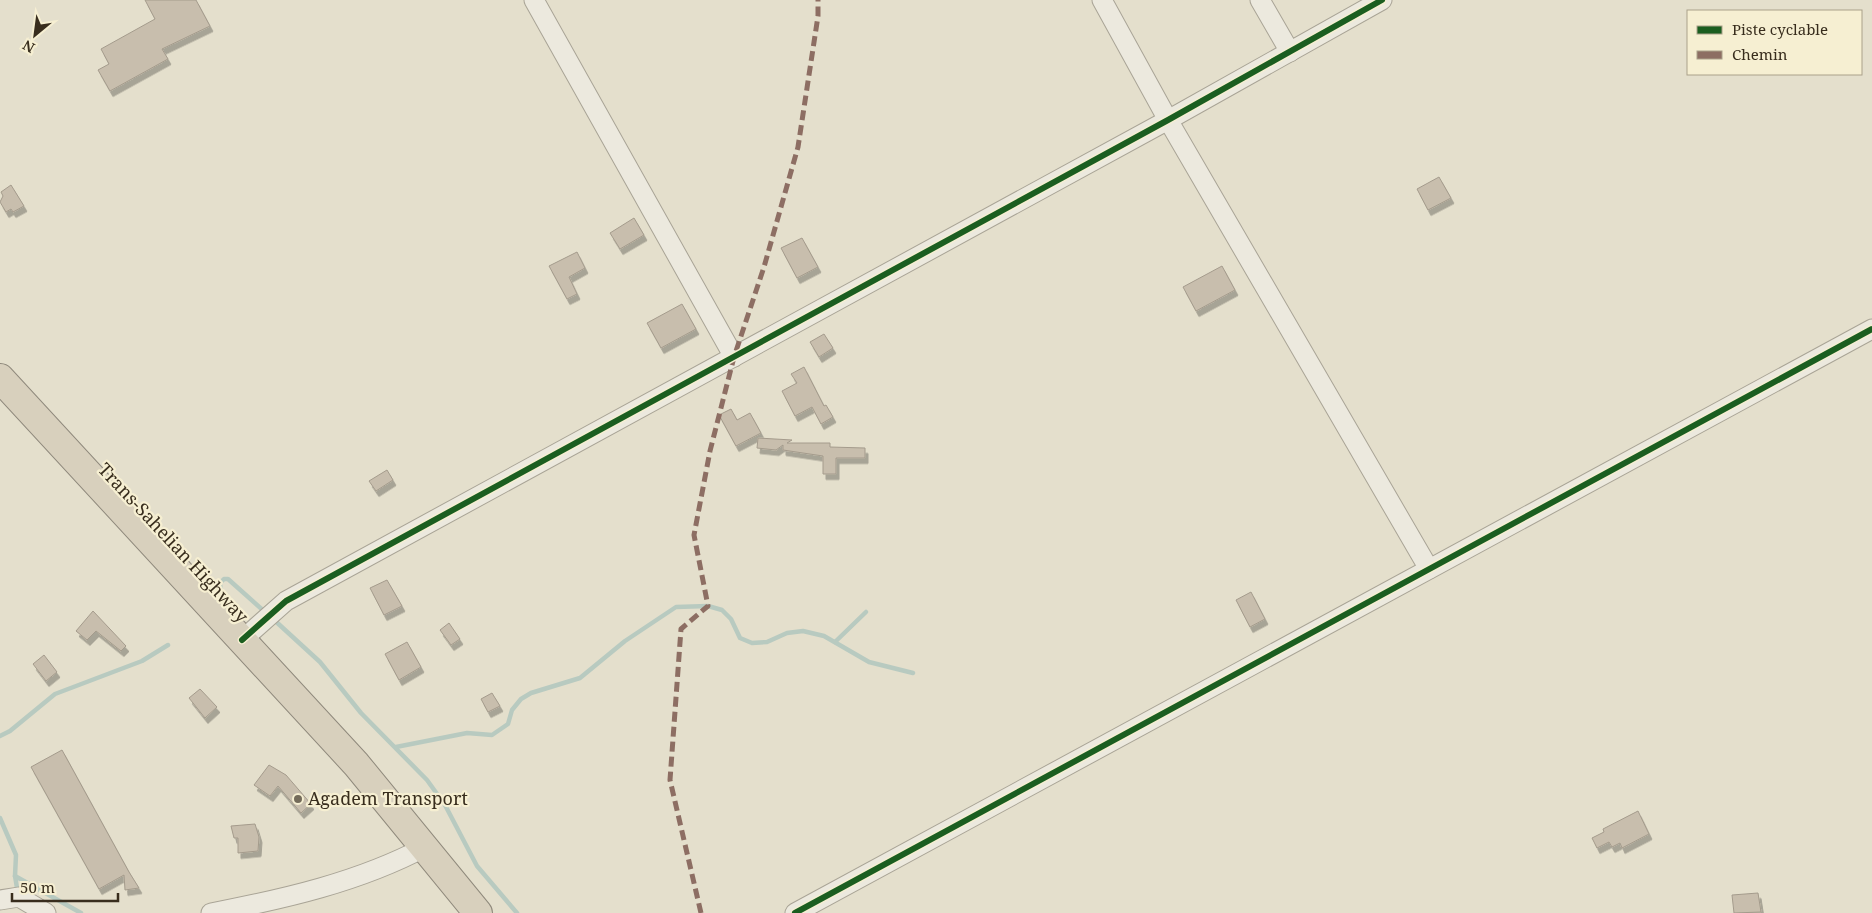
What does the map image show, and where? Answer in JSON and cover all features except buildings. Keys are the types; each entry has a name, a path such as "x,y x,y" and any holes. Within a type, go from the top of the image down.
{"highway":[{"name":"Trans-Sahelian Highway","path":"0,378 356,764 478,913"}],"street":[{"path":"534,0 734,357"},
{"path":"1102,0 1168,120 1429,569"},
{"path":"1260,0 1290,52"},
{"path":"242,640 286,601 1168,120 1382,0"},
{"path":"795,913 1872,329"},
{"path":"211,913 313,890 391,865 424,847"},
{"path":"0,900 19,897 46,913"}],"waterway":[{"path":"221,598 220,583 224,579 228,579 266,613"},
{"path":"396,747 467,733 492,735 508,724 512,710 521,699 531,693 580,678 625,641 676,607 708,606 722,610 731,619 740,638 752,643 767,642 787,633 803,631 824,636 869,662 913,673"},
{"path":"835,642 866,612"},
{"path":"272,618 320,662 361,713 427,780 445,805 477,866 517,913"},
{"path":"0,736 10,731 55,694 142,661 168,645"},
{"path":"0,818 16,855 15,876 18,894"},
{"path":"15,876 81,913"}],"marked path":[{"path":"701,913 670,780 681,629 708,606 694,535 710,451 734,357 764,267 798,147 818,16 818,0"}],"cycle path":[{"path":"242,640 286,601 1168,120 1382,0"},
{"path":"795,913 1872,329"}],"place":[{"name":"Agadem Transport","path":"298,799"}]}
